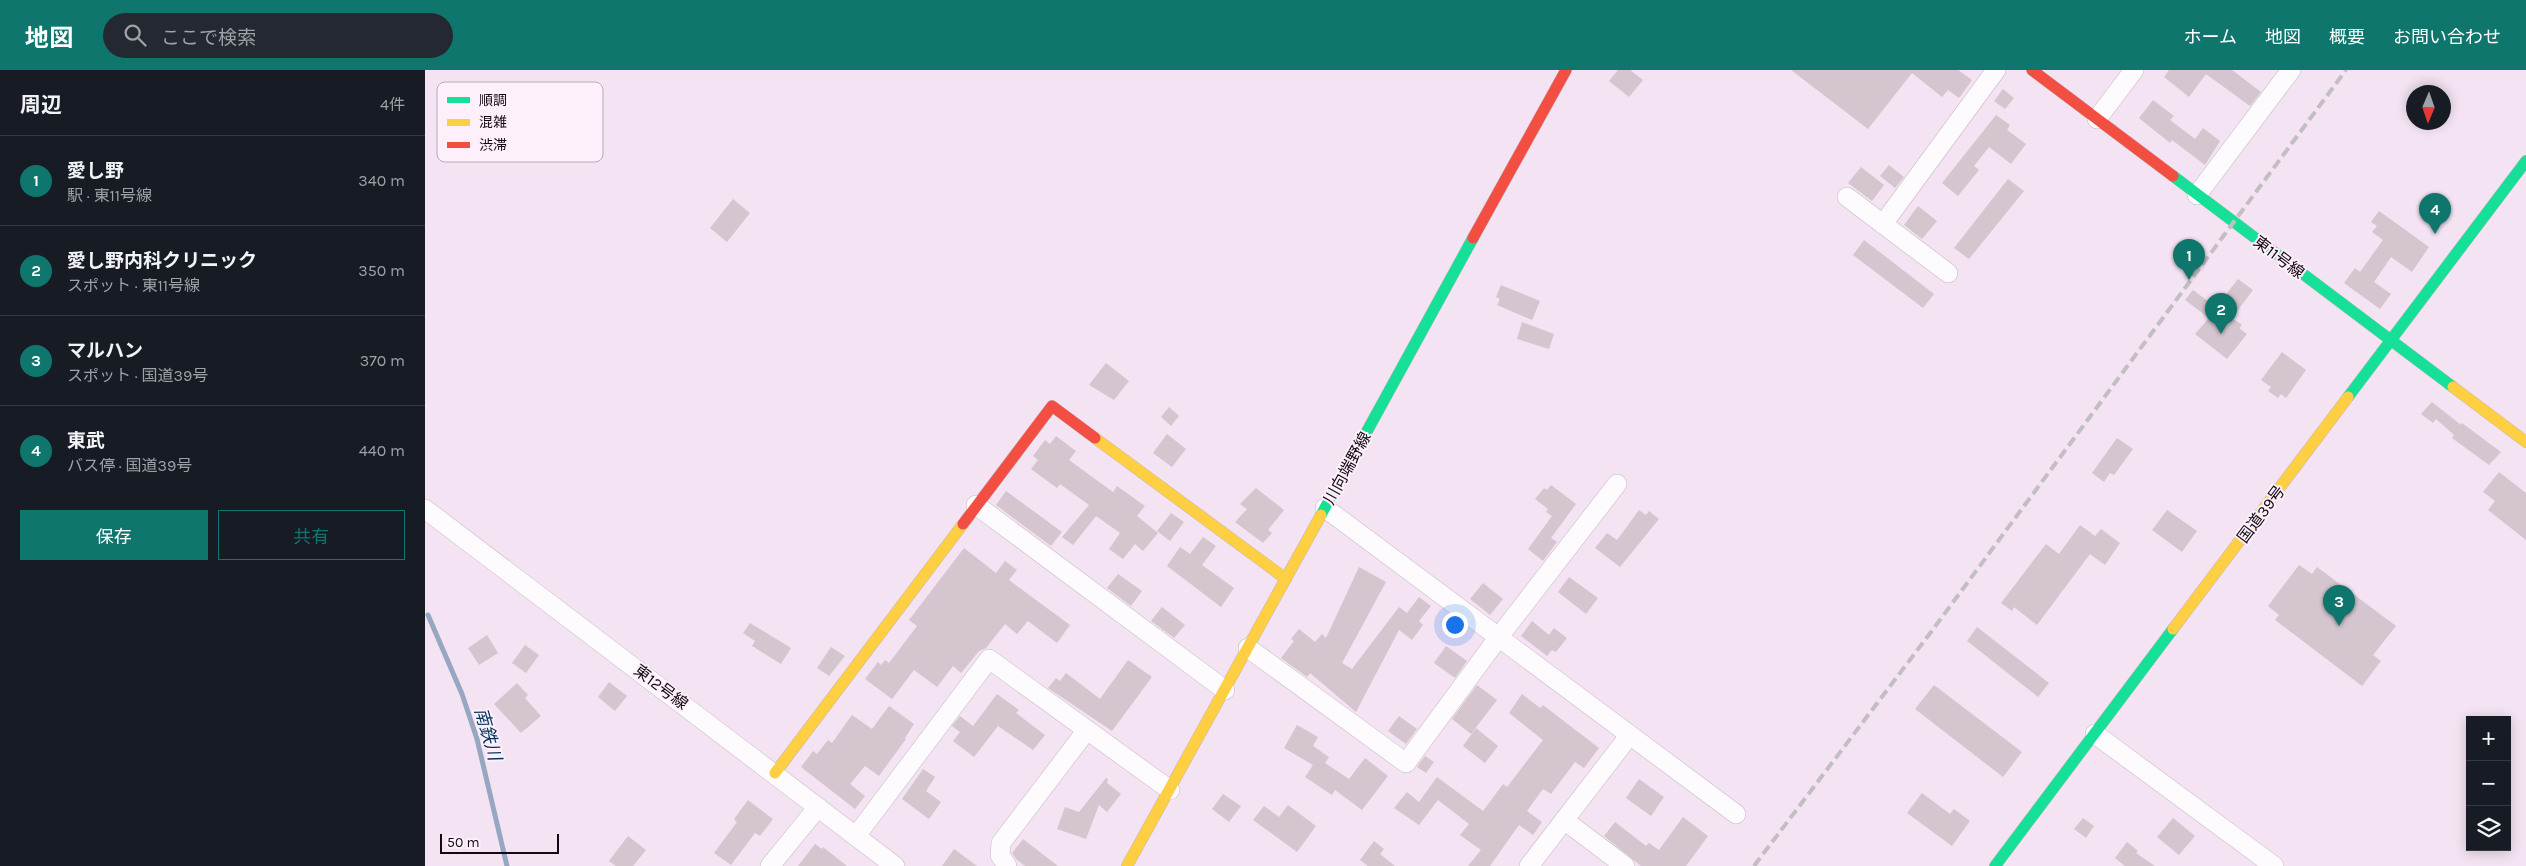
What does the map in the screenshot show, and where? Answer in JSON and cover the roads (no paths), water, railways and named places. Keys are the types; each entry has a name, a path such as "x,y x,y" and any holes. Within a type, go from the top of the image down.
{"main road":[{"name":"川向端野線","path":"1127,866 1566,70"},
{"name":"東11号線","path":"2032,70 2526,442"},
{"name":"国道39号","path":"1995,866 2526,161"},
{"path":"775,773 1052,406 1286,579"}],"street":[{"path":"1883,224 1996,70"},
{"path":"2097,119 2134,70"},
{"path":"2197,195 2283,73"},
{"path":"1847,197 1948,272"},
{"path":"1248,648 1406,763 1498,638 1617,484"},
{"path":"976,505 1225,690"},
{"path":"1325,508 1736,814"},
{"name":"東12号線","path":"425,509 895,866"},
{"path":"856,836 989,659 1169,790"},
{"path":"1007,866 1000,855 1001,843 1087,730"},
{"path":"2095,734 2274,866"},
{"path":"1529,866 1629,736"},
{"path":"770,866 818,806"},
{"path":"1565,820 1625,866"}],"waterway":[{"name":"南鉄川","path":"428,615 462,694 477,739 507,866"}],"railway":[{"path":"1754,866 1931,632 2346,70"}],"place":[{"name":"東武","path":"2435,234"},
{"name":"愛し野","path":"2189,280"},
{"name":"愛し野内科クリニック","path":"2221,334"},
{"name":"マルハン","path":"2339,626"}]}
